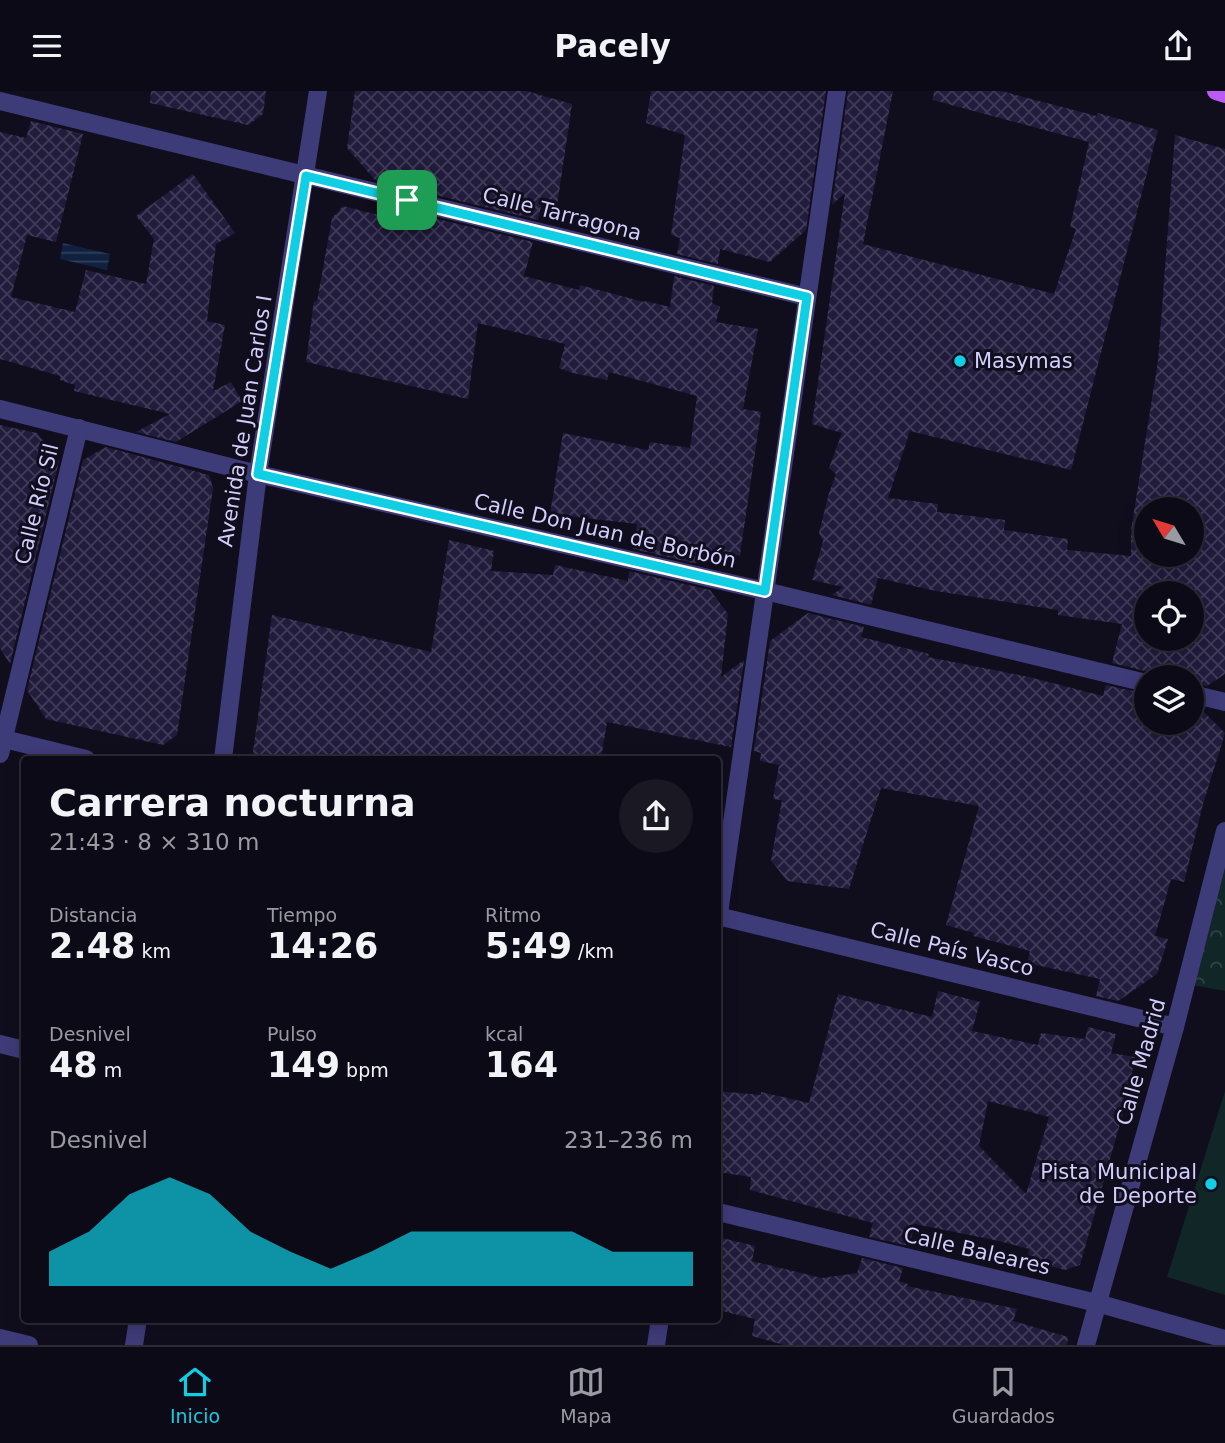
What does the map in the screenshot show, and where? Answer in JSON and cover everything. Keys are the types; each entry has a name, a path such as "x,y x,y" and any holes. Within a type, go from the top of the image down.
{"main road":[{"path":"1216,91 1225,94"}],"street":[{"name":"Avenida de Juan Carlos I","path":"223,756 258,474 318,91"},
{"path":"721,896 837,91"},
{"name":"Calle Tarragona","path":"0,101 807,297"},
{"name":"Calle Don Juan de Borbón","path":"0,409 258,474 765,591 1134,680"},
{"name":"Calle Río Sil","path":"1,744 79,428"},
{"path":"1204,697 1225,702"},
{"path":"1,744 69,756"},
{"name":"Calle Madrid","path":"1086,1345 1175,1027 1225,831"},
{"name":"Calle País Vasco","path":"721,918 1175,1027"},
{"path":"0,1044 21,1049"},
{"name":"Calle Baleares","path":"721,1213 1097,1303 1225,1339"},
{"path":"134,1345 137,1323"},
{"path":"656,1345 659,1323"},
{"path":"0,1338 29,1345"}],"green space":[{"path":"1225,831 1225,991 1186,984"},
{"name":"Pista Municipal de Deporte","path":"1225,1091 1225,1295 1167,1277"}],"water":[{"path":"63,243 110,254 107,270 60,259"}],"building":[{"path":"151,91 266,91 263,114 248,125 150,103"},
{"path":"355,91 526,91 572,104 557,206 542,202 538,220 375,180 347,148"},
{"path":"651,91 826,91 806,230 770,262 720,249 718,264 677,254 680,238 671,235 685,135 646,123"},
{"path":"848,91 893,91 863,244 1054,294 1076,229 1070,227 1089,142 933,100 934,91 1001,91 1158,130 1071,470 910,431 888,498 938,504 937,512 1005,520 1004,530 1068,539 1067,550 1131,556 1134,511 1134,567 1204,567 1204,497 1136,497 1158,361 1175,135 1225,149 1225,674 1207,686 1204,685 1204,665 1134,665 1134,668 1112,663 1122,624 1058,615 1058,610 936,591 878,578 871,605 832,595 843,587 812,580 823,541 819,533 836,474 829,468 842,433 812,424 845,193 832,205"},
{"path":"31,121 83,134 56,242 27,235 11,297 75,312 86,270 146,284 154,239 136,216 193,174 235,233 216,244 207,321 225,325 213,391 231,382 242,401 176,442 136,432 170,414 74,391 75,385 60,380 60,376 0,359 0,132 26,138"},
{"path":"343,206 411,223 400,210 533,242 524,276 579,290 580,285 670,307 674,276 714,286 712,303 720,307 716,322 758,329 743,409 761,412 740,555 693,563 633,549 637,524 550,514 563,433 648,450 650,442 690,448 697,396 609,372 607,380 573,373 559,368 565,344 478,323 468,399 306,362 314,301 317,301 332,218"},
{"path":"0,425 37,433 59,461 10,664 0,648"},
{"path":"106,447 209,475 213,488 177,735 163,745 46,719 27,690 83,460"},
{"path":"449,540 494,551 491,571 553,575 555,565 628,581 629,571 710,590 728,614 721,677 744,660 731,747 607,722 601,756 252,756 272,615 431,652"},
{"path":"808,613 864,627 861,637 929,654 928,657 1029,677 1103,696 1106,685 1134,691 1134,735 1204,735 1204,712 1225,733 1203,804 1184,882 1171,879 1155,936 1168,939 1157,974 1118,1001 1096,996 1100,979 1027,963 1030,951 973,936 974,933 946,925 979,806 881,788 849,889 787,881 771,860 782,800 773,799 779,765 760,761 761,753 754,751 770,641"},
{"path":"938,991 980,1002 972,1031 1038,1045 1041,1033 1085,1039 1088,1027 1116,1034 1111,1053 1135,1057 1125,1106 1080,1265 1065,1270 1027,1260 1029,1249 915,1224 909,1246 869,1237 873,1223 750,1190 751,1177 721,1172 721,1091 761,1095 761,1092 809,1103 838,994 932,1017","holes":["988,1101 1049,1117 1026,1194 979,1146"]},
{"path":"721,1238 755,1246 752,1261 822,1278 857,1273 862,1258 903,1268 899,1281 908,1284 907,1286 1017,1309 1013,1321 1068,1337 1067,1345 784,1345 752,1336 755,1319 721,1311"}],"place":[{"name":"Masymas","path":"960,361"},
{"name":"Pista Municipal de Deporte","path":"1211,1184"}],"route":[{"path":"306,176 407,200 807,297 765,591 258,474 306,176"}]}
